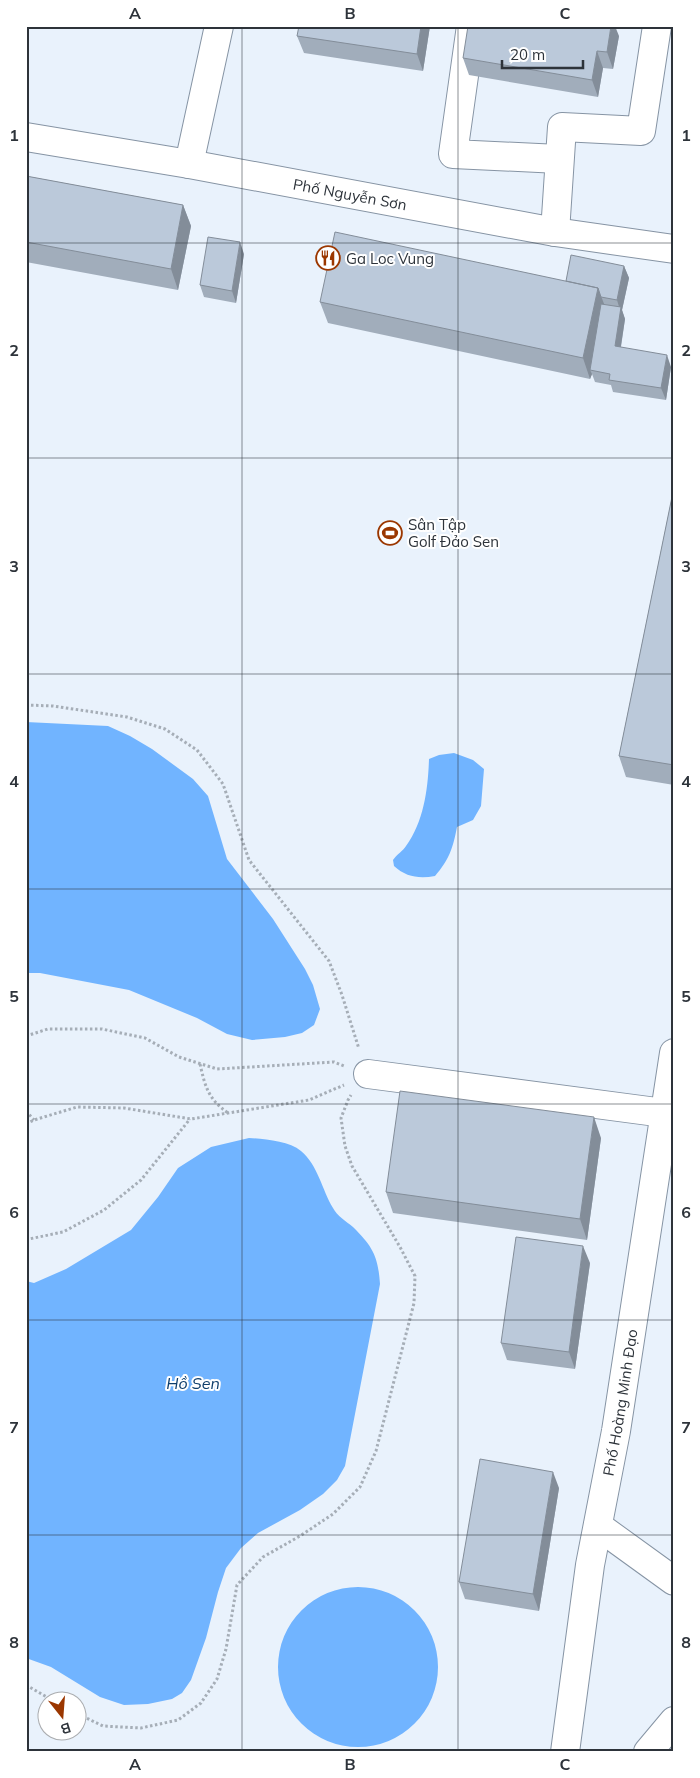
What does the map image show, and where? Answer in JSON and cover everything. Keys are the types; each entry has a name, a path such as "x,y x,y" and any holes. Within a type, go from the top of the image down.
{"street":[{"path":"189,164 219,26"},
{"path":"471,26 453,154 560,159"},
{"path":"555,232 562,127 641,131 657,26"},
{"name":"Phố Nguyễn Sơn","path":"26,137 189,164 555,232 674,249"},
{"name":"Phố Hoàng Minh Đạo","path":"565,1752 590,1565 616,1431 674,1053"},
{"path":"368,1074 664,1113"},
{"path":"598,1526 674,1581"}],"path":[{"path":"26,705 53,706 126,717 165,729 198,750 223,784 249,860 329,961 368,1074"},
{"path":"26,1036 48,1028 102,1028 145,1038 178,1057 217,1069 334,1062 368,1074"},
{"path":"200,1064 210,1097 228,1113"},
{"path":"26,1124 77,1107 124,1108 191,1119 309,1100 368,1074"},
{"path":"88,1719 103,1726 141,1728 178,1720 201,1703 217,1679 226,1649 237,1586 263,1557 333,1514 360,1487 376,1451 414,1303 415,1276 352,1166 345,1146 341,1118 348,1100 368,1074"},
{"path":"26,1111 34,1120"},
{"path":"26,1238 30,1239 64,1232 104,1210 141,1180 191,1119"},
{"path":"26,1685 38,1692"}],"water":[{"path":"26,722 108,726 152,749 193,779 208,796 227,859 273,919 313,985 320,1009 314,1025 302,1033 285,1037 252,1040 227,1034 197,1018 129,990 40,973 26,973"},
{"path":"454,753 473,760 484,769 481,806 473,820 457,827 450,853 444,865 435,876 418,877 408,875 394,866 393,860 405,848 421,815 428,782 429,759 439,755"},
{"name":"Hồ Sen","path":"249,1138 283,1143 301,1151 316,1170 335,1211 365,1240 376,1259 380,1284 345,1466 337,1480 323,1494 300,1510 258,1533 241,1548 226,1568 206,1638 191,1680 182,1693 172,1699 148,1704 124,1705 100,1697 51,1667 26,1658 26,1281 34,1283 66,1269 131,1230 158,1197 178,1168 211,1147"},
{"path":"350,1587 366,1587 396,1596 415,1610 432,1636 437,1651 437,1683 432,1698 415,1724 396,1738 381,1744 366,1747 350,1747 320,1738 296,1718 287,1705 281,1690 278,1675 278,1659 287,1629 307,1605 320,1596 335,1590"}],"building":[{"path":"299,26 421,26 417,54 297,36"},
{"path":"468,26 611,26 607,52 597,51 592,80 463,58"},
{"path":"26,176 183,205 171,269 26,242"},
{"path":"335,232 598,288 583,358 320,302"},
{"path":"208,237 240,242 232,291 200,285"},
{"path":"571,255 624,266 617,300 601,297 598,288 566,281"},
{"path":"601,304 621,307 615,346 667,355 661,388 609,380 610,374 590,370"},
{"path":"674,487 674,765 619,756"},
{"path":"400,1091 594,1117 580,1219 386,1192"},
{"path":"516,1237 583,1246 569,1352 501,1343"},
{"path":"480,1459 553,1472 533,1594 459,1582"}],"place":[{"name":"Ga Loc Vung","path":"328,258"},
{"name":"Sân Tập Golf Đảo Sen","path":"390,533"}]}
